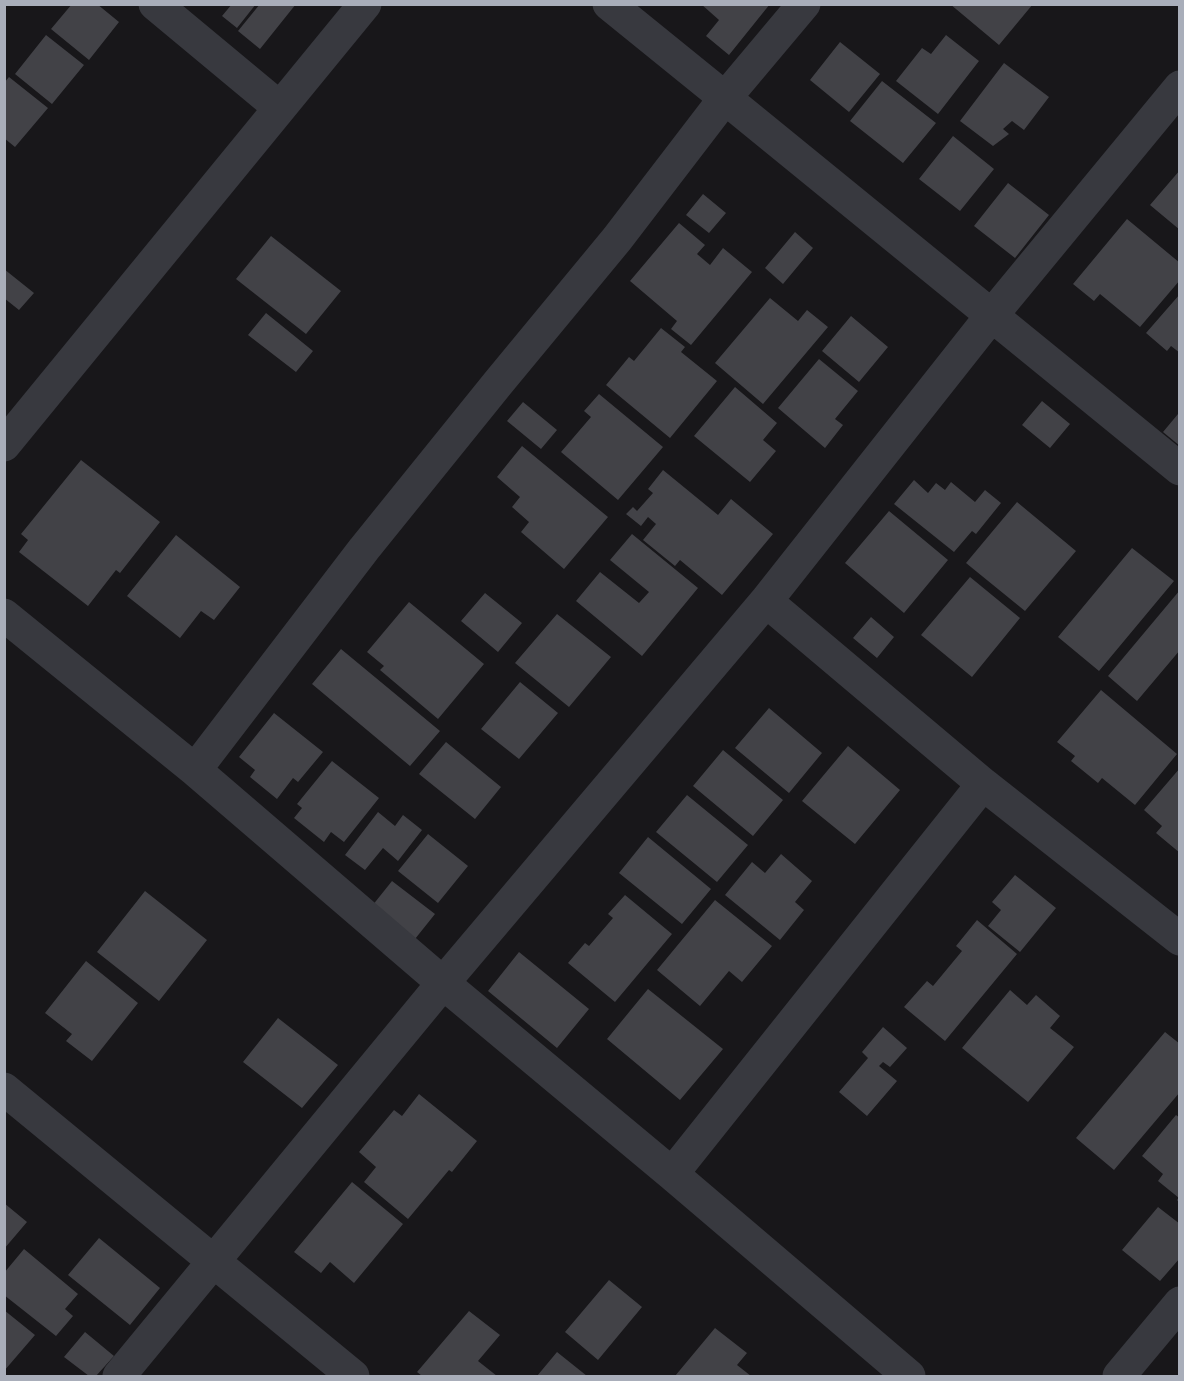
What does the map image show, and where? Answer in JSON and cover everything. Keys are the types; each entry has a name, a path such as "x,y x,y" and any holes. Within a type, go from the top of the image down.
{"street":[{"path":"155,4 280,108"},
{"path":"4,445 365,4"},
{"path":"609,4 1179,469"},
{"path":"195,770 364,549 617,238 725,98 804,4"},
{"path":"119,1377 443,983 765,601 992,315 1179,87"},
{"path":"765,601 983,784 1179,939"},
{"path":"4,615 195,770 909,1377"},
{"path":"672,1174 983,784"},
{"path":"4,1089 353,1377"},
{"path":"1119,1377 1179,1303"}],"building":[{"path":"72,4 97,4 119,22 89,60 51,29"},
{"path":"232,4 256,4 237,28 222,16"},
{"path":"260,4 296,4 260,49 238,31"},
{"path":"701,4 770,4 729,55 706,36 719,20"},
{"path":"950,4 1033,4 999,45"},
{"path":"46,35 84,65 52,104 15,74"},
{"path":"946,35 979,61 938,114 896,81 922,48 931,54"},
{"path":"840,42 880,74 849,112 810,80"},
{"path":"1004,63 1049,97 1024,130 1012,121 1003,129 1009,134 993,146 960,121"},
{"path":"9,77 48,108 15,147 4,138 4,83"},
{"path":"882,81 936,123 903,163 850,121"},
{"path":"953,136 994,169 960,211 919,179"},
{"path":"1180,170 1180,230 1150,205"},
{"path":"1008,183 1049,215 1015,258 974,226"},
{"path":"703,194 726,213 709,233 686,215"},
{"path":"1127,219 1180,263 1180,280 1140,327 1100,294 1094,301 1073,284"},
{"path":"679,223 705,245 697,254 710,265 723,248 752,272 691,345 671,329 677,321 630,281"},
{"path":"795,232 813,248 783,284 765,268"},
{"path":"271,236 341,291 306,334 236,279"},
{"path":"4,269 34,293 19,310 4,298"},
{"path":"1180,294 1180,353 1171,346 1167,351 1146,333"},
{"path":"770,298 798,321 807,310 828,327 763,404 715,363"},
{"path":"266,313 313,351 296,372 248,335"},
{"path":"851,316 888,347 859,382 822,351"},
{"path":"661,328 685,347 681,352 717,381 670,438 606,385 629,357 634,361"},
{"path":"819,359 858,391 835,419 843,425 825,448 778,408"},
{"path":"735,387 777,423 763,440 776,451 750,482 694,436"},
{"path":"599,394 663,447 618,500 561,452 591,417 584,411"},
{"path":"1042,401 1070,424 1050,448 1022,425"},
{"path":"523,402 557,430 541,449 507,421"},
{"path":"1178,414 1180,415 1180,446 1163,432"},
{"path":"522,446 608,517 564,569 521,532 529,522 512,507 520,497 497,477"},
{"path":"81,460 160,522 120,573 116,570 88,606 19,552 28,540 21,534"},
{"path":"663,470 718,515 731,499 773,534 722,595 680,560 675,566 643,540 656,524 648,517 641,526 626,514 633,507 637,511 653,493 648,489"},
{"path":"914,480 928,493 936,483 945,490 951,482 975,502 985,490 1001,503 976,534 972,531 954,552 894,504"},
{"path":"1017,502 1076,551 1025,611 966,563"},
{"path":"889,511 948,560 904,613 845,563"},
{"path":"632,534 698,588 642,656 576,601 600,572 639,603 649,592 610,560"},
{"path":"176,535 240,587 214,620 201,611 180,638 127,596"},
{"path":"1132,548 1174,581 1099,671 1058,637"},
{"path":"970,577 1020,618 972,677 921,635"},
{"path":"1180,590 1180,650 1137,701 1108,676"},
{"path":"485,593 522,623 498,652 461,621"},
{"path":"409,602 484,664 438,719 380,670 384,666 367,652"},
{"path":"557,614 611,657 569,707 515,663"},
{"path":"871,617 894,637 877,658 853,638"},
{"path":"341,649 440,731 410,766 312,684"},
{"path":"520,682 558,713 519,759 481,729"},
{"path":"1101,690 1177,754 1135,805 1102,778 1098,783 1071,761 1075,756 1057,742"},
{"path":"769,708 822,753 789,793 735,748"},
{"path":"274,713 323,752 298,782 293,778 277,799 250,777 255,770 239,757"},
{"path":"446,742 501,787 475,819 419,774"},
{"path":"848,746 900,790 855,844 802,801"},
{"path":"723,750 783,800 753,836 693,786"},
{"path":"332,761 379,798 344,842 331,832 324,842 294,818 302,808 297,804"},
{"path":"1180,768 1180,853 1156,833 1162,826 1144,810"},
{"path":"687,795 748,845 717,882 656,832"},
{"path":"378,812 395,826 403,815 422,830 398,861 383,848 365,870 345,855"},
{"path":"428,834 468,866 438,903 398,871"},
{"path":"648,837 711,889 682,924 619,873"},
{"path":"781,854 812,881 795,902 804,910 780,940 725,895 752,862 765,873"},
{"path":"1015,875 1056,908 1020,952 988,926 1001,910 992,902"},
{"path":"392,881 435,914 415,939 372,906"},
{"path":"145,891 207,940 159,1001 97,952"},
{"path":"625,895 672,934 615,1002 568,963 585,943 589,946 613,918 608,914"},
{"path":"715,900 772,946 742,982 729,971 700,1006 657,970"},
{"path":"977,920 1017,954 945,1041 904,1007 927,981 933,986 962,951 956,946"},
{"path":"519,952 589,1009 557,1048 488,991"},
{"path":"86,961 138,1003 92,1061 66,1041 72,1034 45,1013"},
{"path":"648,989 723,1049 680,1100 607,1039"},
{"path":"1010,990 1027,1005 1036,995 1060,1016 1050,1028 1074,1047 1028,1102 962,1048"},
{"path":"278,1018 338,1065 302,1108 243,1062"},
{"path":"883,1027 907,1048 890,1067 883,1062 879,1066 897,1081 867,1116 839,1092 868,1058 862,1052"},
{"path":"1165,1032 1180,1044 1180,1092 1114,1170 1076,1138"},
{"path":"419,1094 477,1141 452,1172 449,1170 408,1219 364,1182 376,1167 359,1152 394,1110 402,1116"},
{"path":"1176,1115 1180,1118 1180,1203 1177,1200 1179,1198 1158,1181 1163,1174 1142,1156"},
{"path":"352,1182 403,1224 354,1283 330,1262 321,1273 294,1252"},
{"path":"4,1203 27,1222 4,1249"},
{"path":"1158,1207 1180,1224 1180,1258 1160,1281 1122,1250"},
{"path":"99,1238 160,1288 130,1325 68,1275"},
{"path":"24,1249 78,1294 65,1309 73,1316 56,1336 4,1295 4,1273"},
{"path":"609,1280 642,1307 598,1360 565,1332"},
{"path":"4,1310 35,1335 4,1371"},
{"path":"469,1311 500,1335 478,1361 497,1376 422,1376 417,1372"},
{"path":"715,1328 747,1353 737,1365 751,1376 675,1376"},
{"path":"85,1332 114,1356 96,1376 89,1376 64,1357"},
{"path":"557,1352 587,1376 537,1376"}]}
